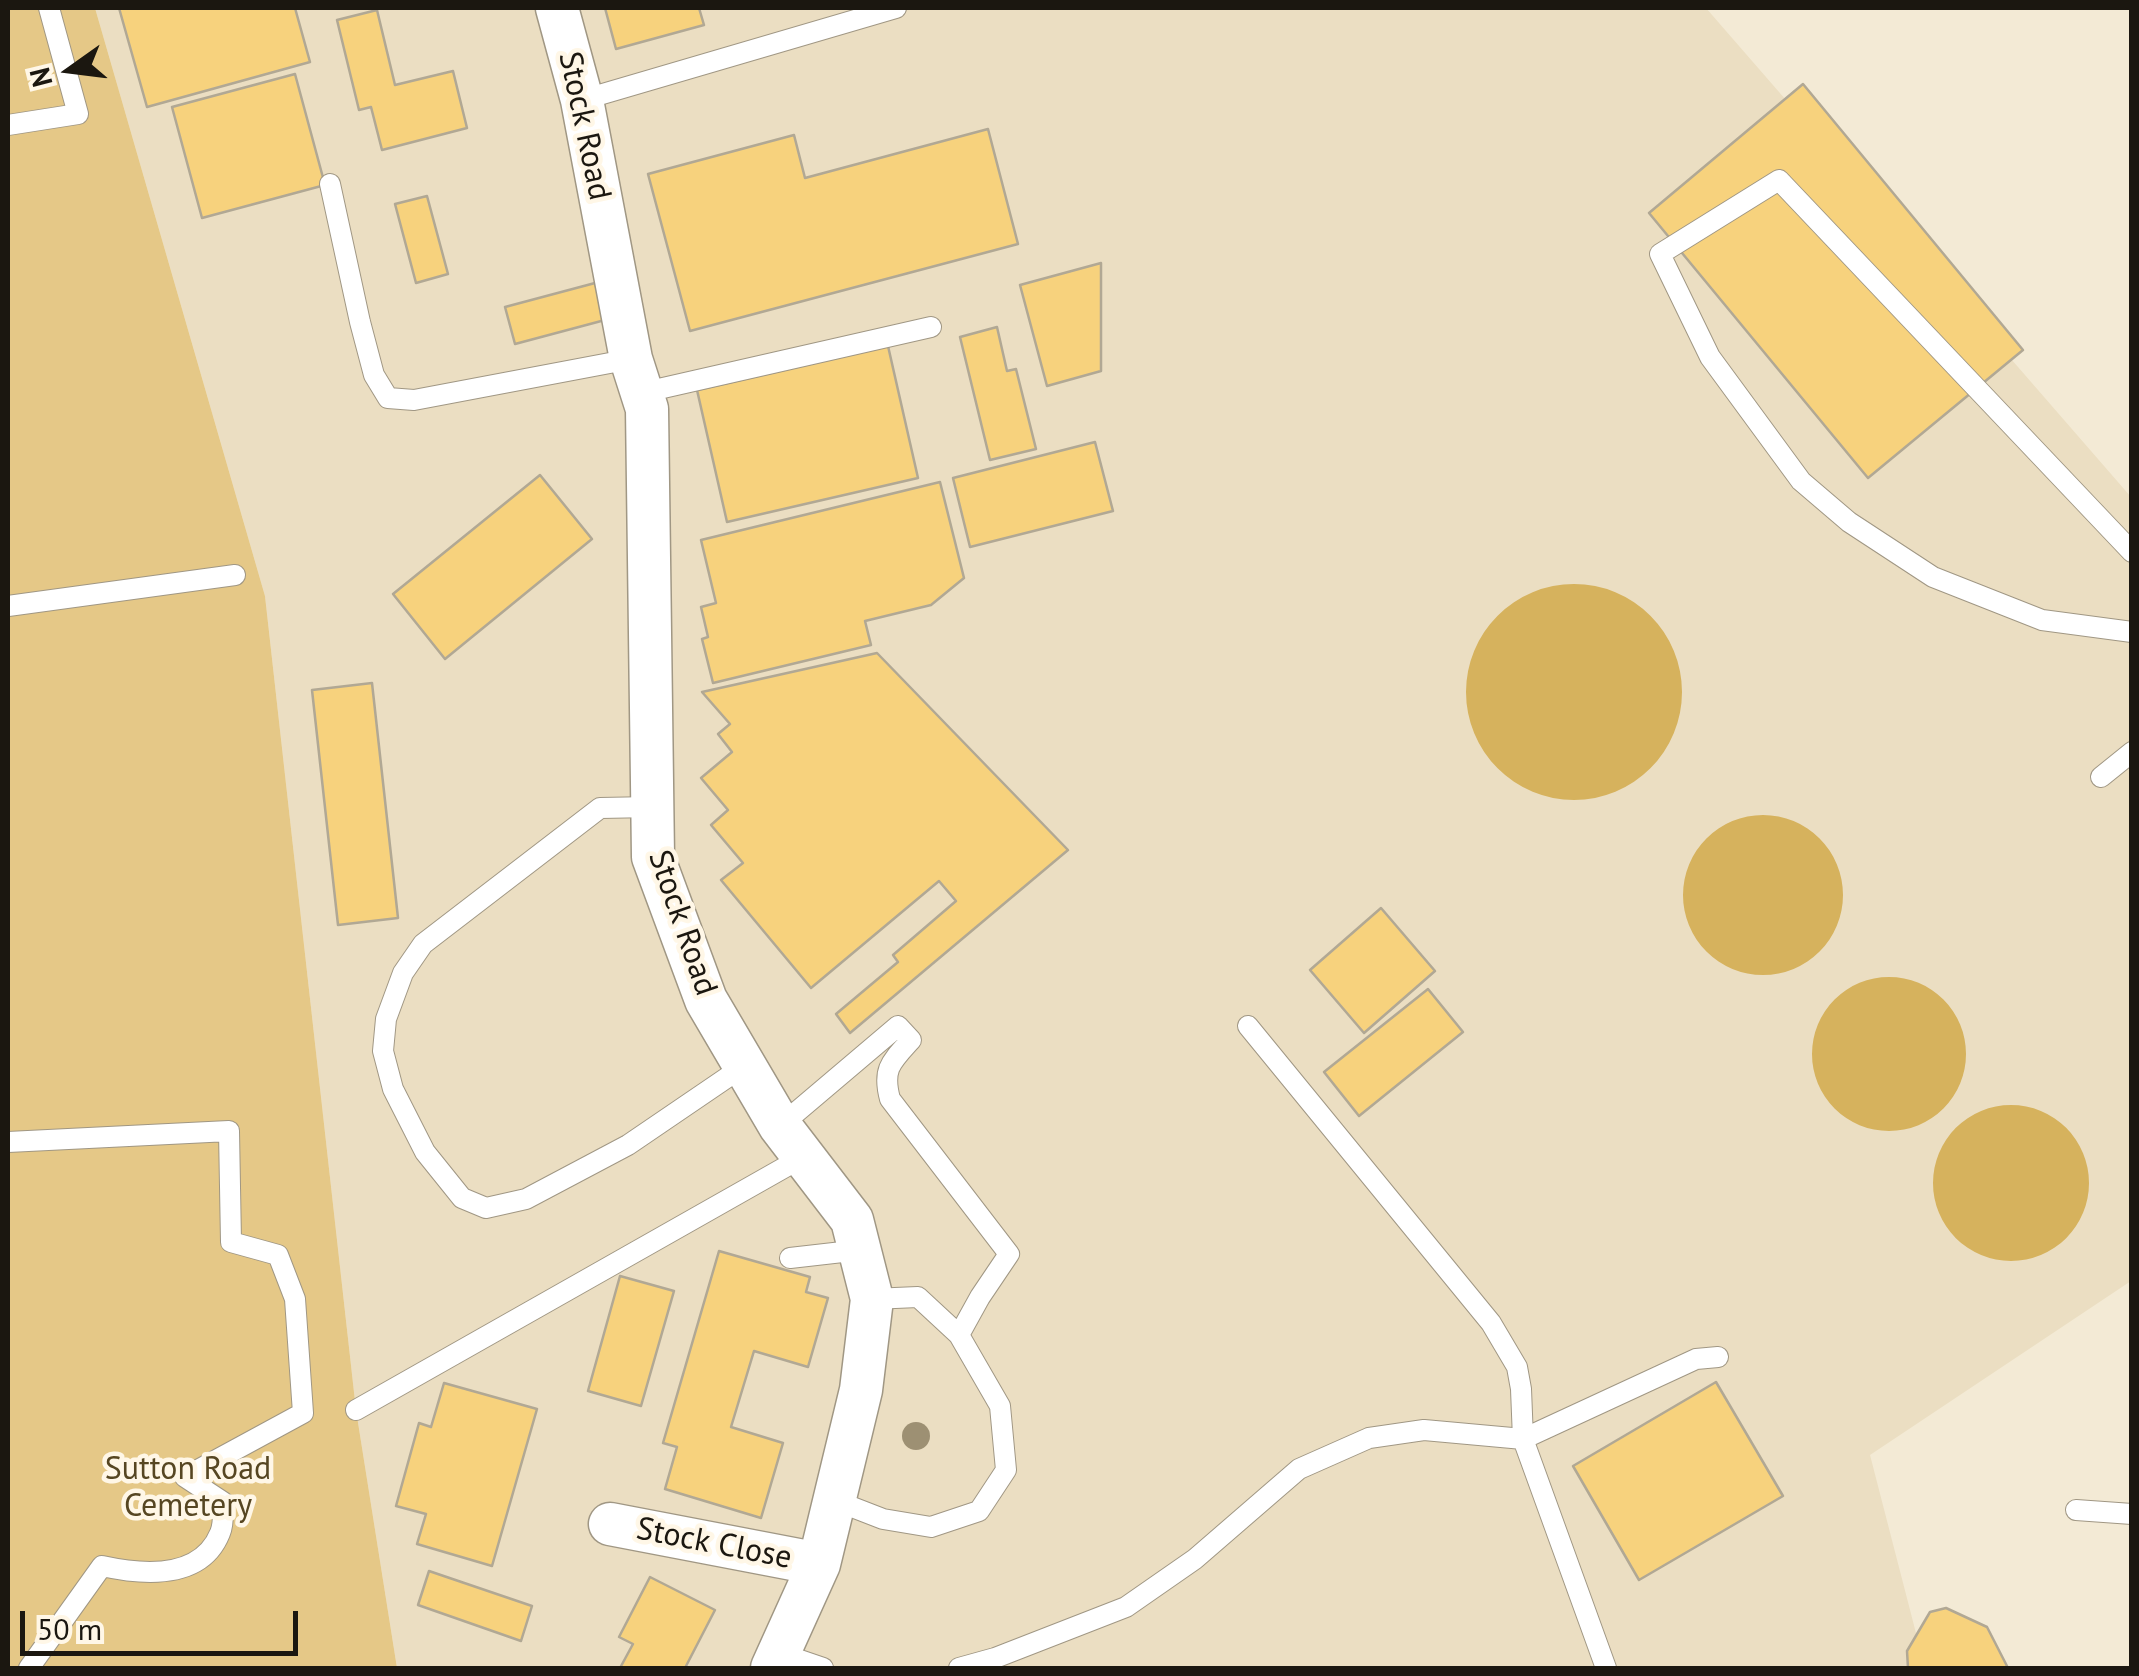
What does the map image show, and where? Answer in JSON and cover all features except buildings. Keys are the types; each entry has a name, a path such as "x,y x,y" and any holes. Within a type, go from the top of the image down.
{"street":[{"name":"Stock Road","path":"557,8 582,100 636,376 647,409 653,857 706,1000 791,1142 852,1220 872,1299 861,1390 819,1564 776,1661"},
{"name":"Stock Close","path":"610,1524 819,1564"}],"lane":[{"path":"8,125 78,114 49,8"},
{"path":"582,100 896,8"},
{"path":"2132,552 1778,180 1660,254 1710,357 1801,481 1849,522 1933,577 2042,620 2132,632"},
{"path":"330,184 364,340 374,375 388,398 414,400 636,376 931,327"},
{"path":"8,606 235,576"},
{"path":"2101,777 2132,752"},
{"path":"652,807 600,808 423,944 403,974 386,1018 382,1052 393,1089 426,1152 462,1198 486,1208 526,1199 628,1145 744,1066"},
{"path":"356,1410 791,1142 898,1026 911,1040 894,1059 885,1079 890,1100 1009,1254 960,1335"},
{"path":"1248,1026 1491,1323 1517,1367 1523,1439 1606,1668"},
{"path":"8,1142 229,1130 231,1242 278,1255 296,1299 303,1413 185,1477 223,1502 222,1530 212,1548 192,1566 160,1572 134,1573 102,1566 29,1668"},
{"path":"790,1258 860,1250"},
{"path":"834,1500 883,1519 931,1527 978,1511 1006,1470 1000,1406 960,1335 918,1297 872,1299"},
{"path":"959,1668 1126,1607 1194,1558 1299,1469 1368,1438 1424,1430 1523,1439 1696,1359 1718,1357"},
{"path":"2076,1510 2132,1514"},
{"path":"776,1661 823,1668"}],"shaded area":[{"path":"95,8 1706,8 2131,497 2131,1281 1870,1455 1925,1668 397,1668 356,1410 265,596"},
{"path":"1574,584 1615,592 1651,615 1674,651 1682,692 1674,733 1651,769 1615,792 1574,800 1533,792 1497,769 1474,733 1466,692 1474,651 1497,615 1533,592"},
{"path":"1763,815 1794,821 1820,838 1837,864 1843,895 1837,926 1820,952 1794,969 1763,975 1732,969 1706,952 1689,926 1683,895 1689,864 1706,838 1732,821"},
{"path":"1889,977 1918,983 1943,1000 1960,1025 1966,1054 1960,1083 1943,1108 1918,1125 1889,1131 1860,1125 1835,1108 1818,1083 1812,1054 1818,1025 1835,1000 1860,983"},
{"path":"2011,1105 2041,1111 2066,1128 2083,1153 2089,1183 2083,1213 2066,1238 2041,1255 2011,1261 1981,1255 1956,1238 1939,1213 1933,1183 1939,1153 1956,1128 1981,1111"}],"green space":[{"name":"Sutton Road Cemetery","path":"8,8 95,8 265,596 356,1410 397,1668 8,1668"}]}
